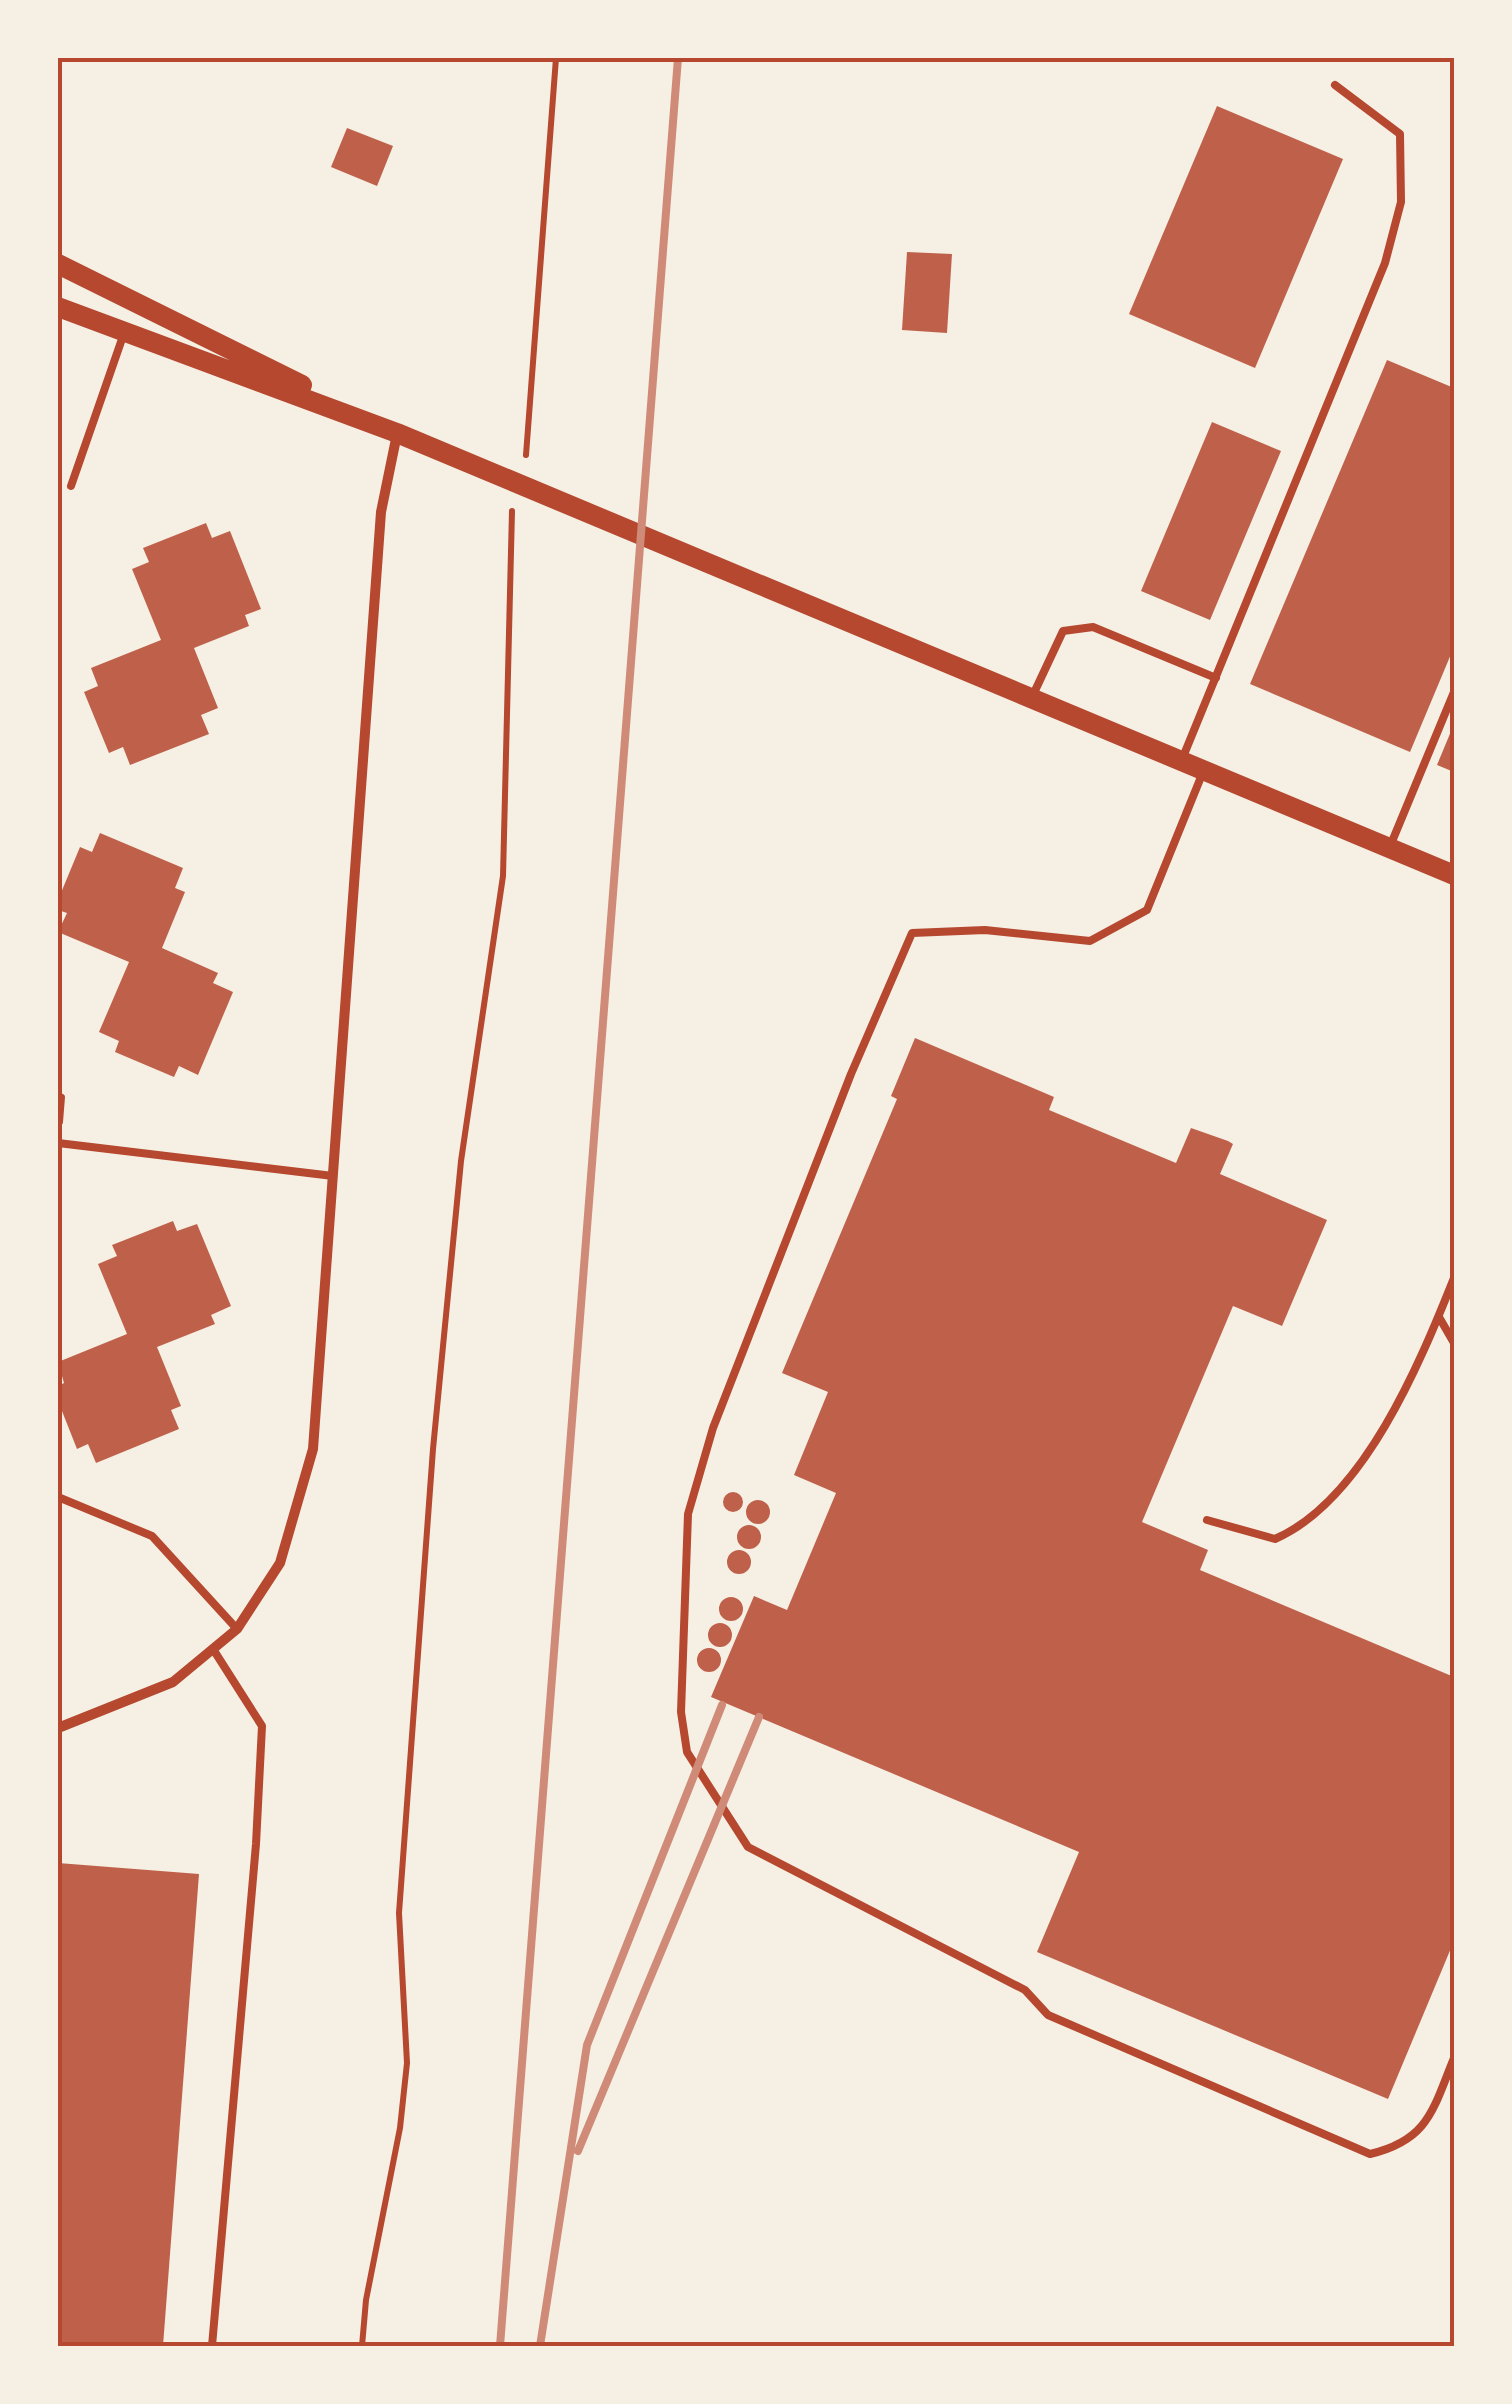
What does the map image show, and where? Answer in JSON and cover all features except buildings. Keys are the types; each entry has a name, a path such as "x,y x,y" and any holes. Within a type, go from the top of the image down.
{"main road":[{"path":"58,264 398,432"},
{"path":"58,307 398,432 1454,876"}],"street":[{"path":"58,1728 173,1682 237,1629 280,1563 313,1448 381,512 398,432"}],"lane":[{"path":"1182,762 1385,263 1401,202 1400,134 1335,85"},
{"path":"71,486 125,332"},
{"path":"1031,698 1063,630 1076,626 1093,627 1216,678"},
{"path":"1389,848 1454,692"},
{"path":"1204,771 1146,910 1090,941 986,930 912,933 851,1074 713,1428 688,1514 681,1712 687,1752 748,1847 1025,1990 1048,2016 1370,2154 1401,2146 1428,2119 1454,2058"},
{"path":"58,1143 333,1176"},
{"path":"1207,1520 1275,1539 1318,1512 1380,1433 1454,1278"},
{"path":"1438,1317 1454,1324"},
{"path":"1438,1317 1454,1343"},
{"path":"58,1498 152,1536 237,1629"},
{"path":"212,2346 254,1864 262,1726 213,1649"}],"path":[{"path":"527,450 556,58"},
{"path":"362,2346 366,2300 400,2128 407,2063 399,1912 433,1449 461,1162 502,876 509,521"}],"railway":[{"path":"500,2346 678,58"},
{"path":"540,2346 587,2045 722,1705"},
{"path":"578,2151 759,1717"}]}
